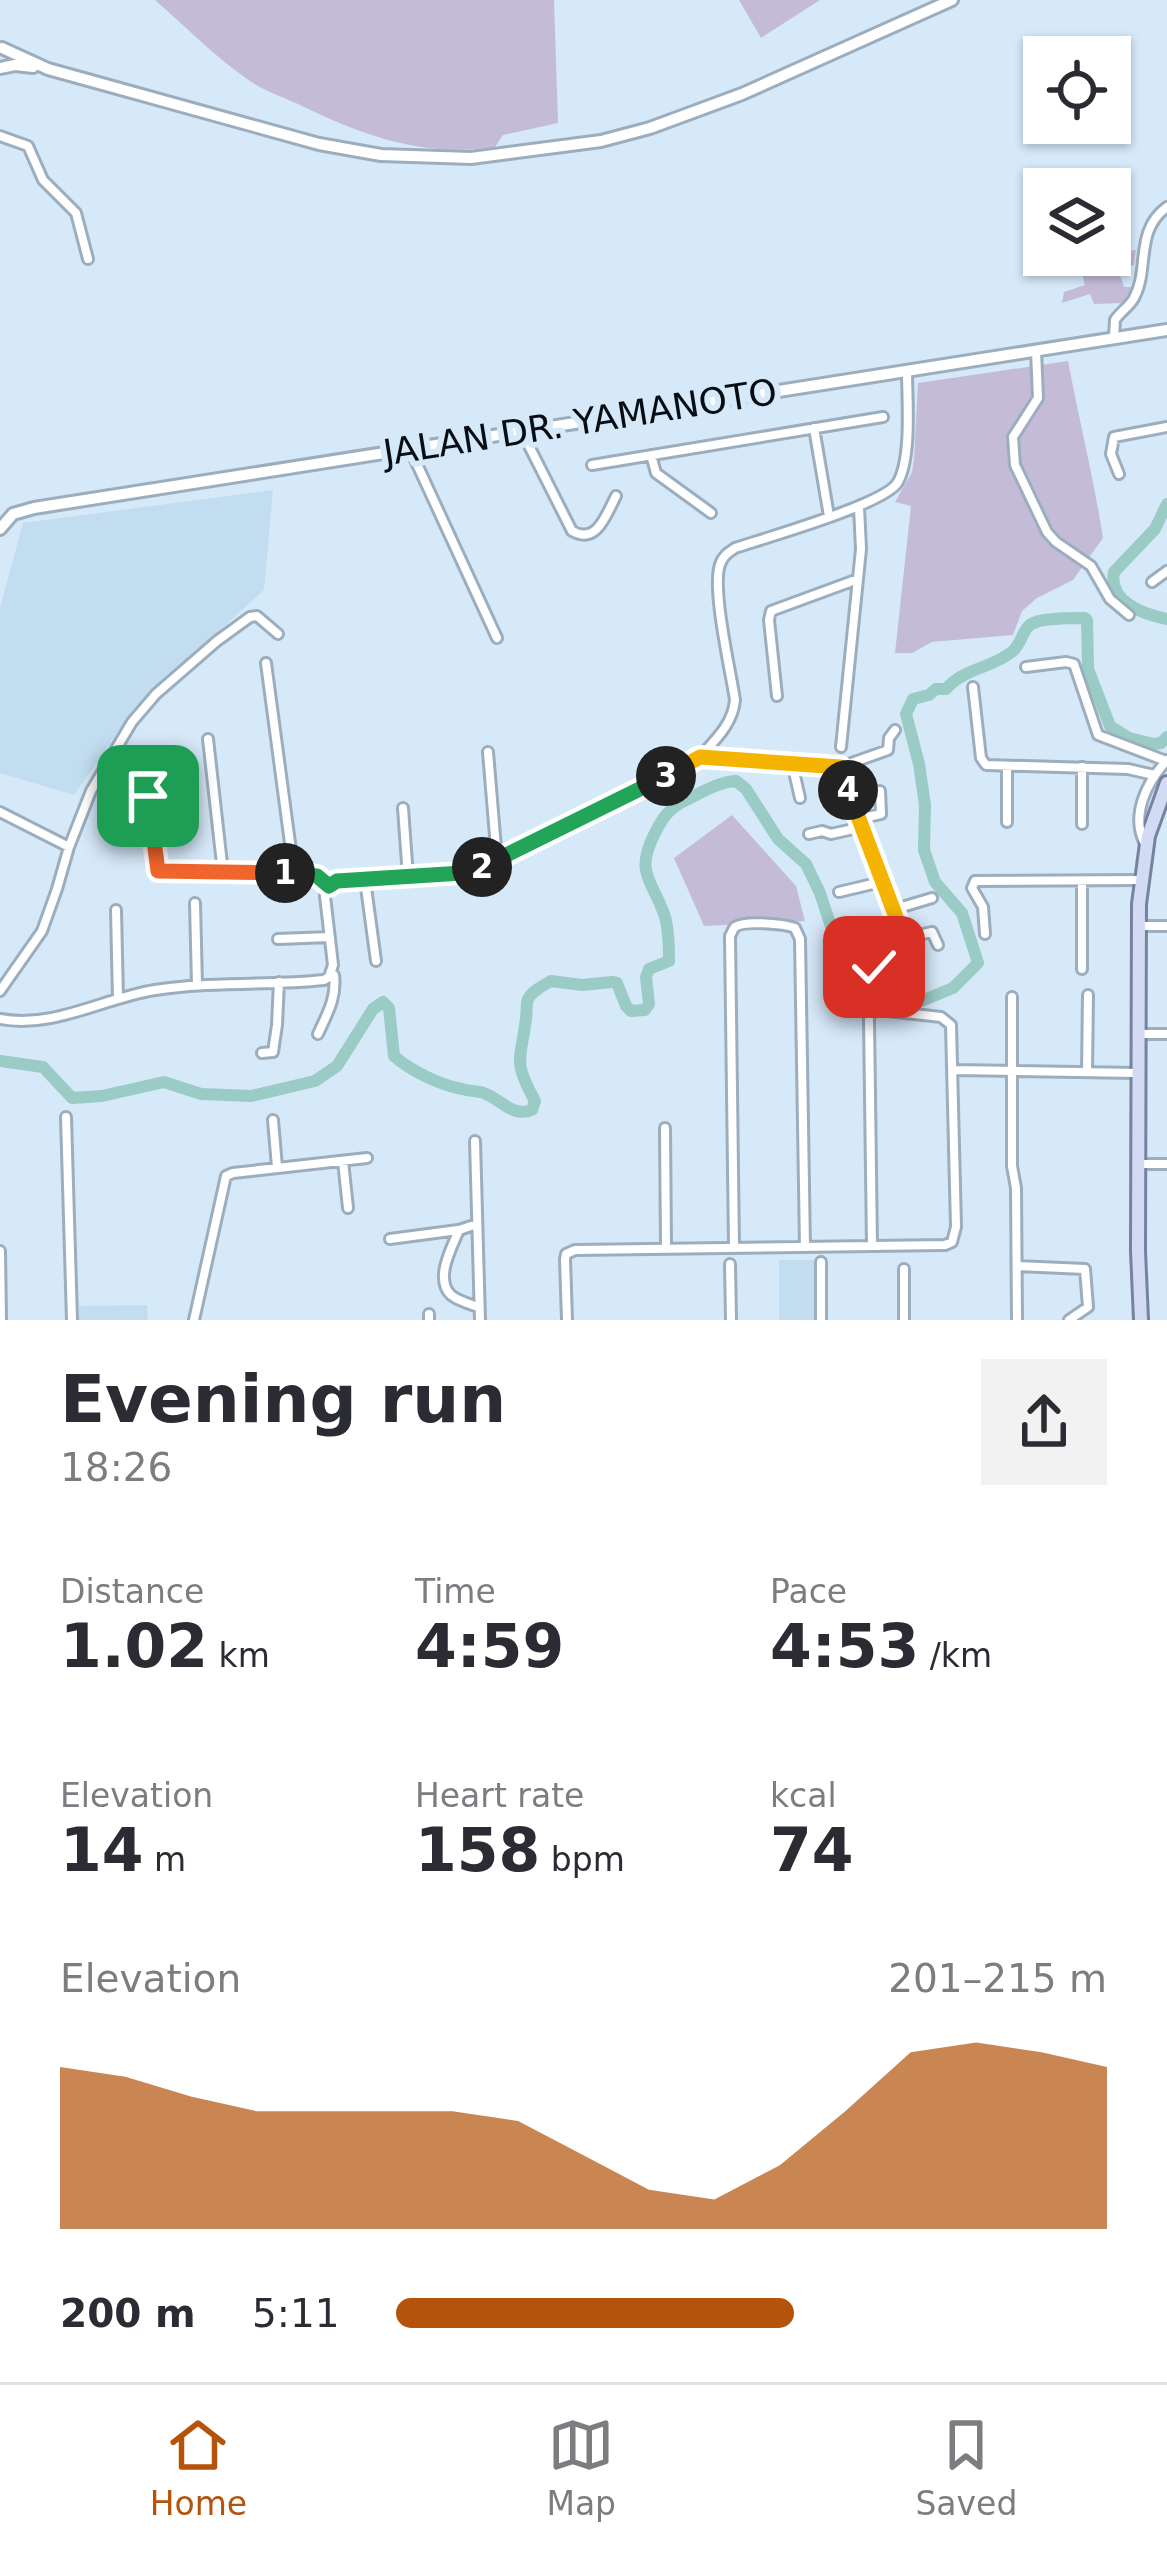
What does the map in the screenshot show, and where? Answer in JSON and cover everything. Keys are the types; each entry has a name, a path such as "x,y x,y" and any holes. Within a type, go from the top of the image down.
{"main road":[{"path":"1135,1318 1141,880 1155,810 1167,783"}],"street":[{"path":"48,69 1,47 0,66 48,69 320,144 381,154 471,158 601,141 650,128 742,94 952,0"},
{"path":"0,136 30,149 43,180 76,213 88,260"},
{"path":"1114,338 1115,320 1137,291 1151,225 1167,207"},
{"name":"JALAN DR. YAMANOTO","path":"0,529 14,514 34,508 1167,330"},
{"path":"1036,350 1038,398 1013,437 1015,465 1048,532 1090,566 1110,599 1129,615"},
{"path":"0,1019 37,1021 159,989 324,980 333,965 325,896 337,881 462,873 497,860 700,757 734,712 718,593 721,560 735,548 859,507 892,490 901,476 907,370"},
{"path":"592,465 883,417"},
{"path":"1119,474 1110,447 1114,437 1167,427"},
{"path":"814,428 829,516"},
{"path":"521,431 577,535 599,529 616,496"},
{"path":"410,449 497,638"},
{"path":"650,455 656,473 711,513"},
{"path":"842,747 861,549 859,507"},
{"path":"1152,583 1167,571"},
{"path":"777,696 771,610 858,579"},
{"path":"0,992 41,931 91,791 132,722 156,694 250,617 257,616 278,634"},
{"path":"266,663 294,873"},
{"path":"1026,667 1074,664 1098,735 1166,761 1154,775 1139,815 1146,845"},
{"path":"973,687 983,763 1128,769 1154,775"},
{"path":"700,757 840,767 888,750 895,730"},
{"path":"208,739 223,874"},
{"path":"488,752 497,860"},
{"path":"792,763 800,798"},
{"path":"1007,766 1007,823"},
{"path":"840,767 912,956 910,969 902,972 874,967"},
{"path":"1082,767 1082,824"},
{"path":"809,833 831,834 880,814 880,791"},
{"path":"148,796 155,869 161,873 294,873 317,876 329,886"},
{"path":"404,808 408,877"},
{"path":"0,812 69,847"},
{"path":"365,880 376,961"},
{"path":"1082,880 1082,969"},
{"path":"985,934 974,881 1141,880"},
{"path":"838,892 881,882"},
{"path":"892,910 932,898"},
{"path":"195,903 196,985"},
{"path":"116,910 118,999"},
{"path":"734,1247 730,936 741,925 784,923 795,928 800,939 805,1247"},
{"path":"841,946 898,923"},
{"path":"1139,926 1167,926"},
{"path":"904,938 932,932 938,945"},
{"path":"278,939 330,937"},
{"path":"317,1034 334,1001 331,973"},
{"path":"262,1052 273,1052 279,982"},
{"path":"1087,1072 1088,995"},
{"path":"1012,997 1017,1320"},
{"path":"567,1320 566,1259 570,1251 945,1245 952,1242 953,1070 951,1025 946,1018 878,1010 869,1014 872,1246"},
{"path":"1139,1034 1167,1034"},
{"path":"953,1070 1139,1073"},
{"path":"66,1117 72,1320"},
{"path":"274,1120 277,1167"},
{"path":"664,1128 666,1248"},
{"path":"475,1141 480,1320"},
{"path":"194,1320 226,1176 367,1158"},
{"path":"343,1161 348,1208"},
{"path":"1139,1165 1167,1164"},
{"path":"390,1239 477,1224"},
{"path":"459,1230 447,1258 446,1289 453,1297 479,1307"},
{"path":"0,1251 1,1320"},
{"path":"821,1262 821,1320"},
{"path":"730,1264 730,1320"},
{"path":"1017,1266 1085,1269 1088,1307 1069,1320"},
{"path":"904,1269 904,1320"}],"shaded area":[{"path":"155,0 554,0 558,123 503,135 495,147 468,150 418,146 369,134 253,83"},
{"path":"739,0 820,0 761,38"},
{"path":"1083,276 1120,276 1124,287 1133,287 1124,303 1094,304 1090,294 1062,303 1064,292 1085,285"},
{"path":"1068,361 1103,538 1073,580 1022,611 1013,635 932,642 912,653 895,653 911,506 895,502 912,472 918,383"},
{"path":"273,490 264,590 135,707 74,795 0,773 0,608 23,523"},
{"path":"732,815 796,886 805,921 704,926 674,858"},
{"path":"779,1260 816,1260 817,1320 779,1320"},
{"path":"147,1305 148,1320 79,1320 79,1306"}],"waterway":[{"path":"1167,504 1155,529 1114,572 1116,591 1122,598 1147,614 1167,619"},
{"path":"0,1061 43,1067 72,1098 164,1082 201,1094 251,1096 315,1081 337,1066 373,1009 383,1002 389,1008 394,1056 401,1062 435,1081 481,1092 525,1112 532,1110 535,1101 520,1060 528,999 535,991 551,981 612,982 617,983 631,1011 645,1010 649,1004 649,969 669,961 666,919 647,876 646,859 663,820 684,801 723,783 736,781 746,789 778,839 806,864 845,969 886,1001 914,1004 953,988 978,963 962,913 935,882 924,850 925,805 906,714 913,699 946,689 1005,657 1031,624 1085,618 1088,669 1110,726 1129,738 1154,744 1167,737"}],"route":[{"path":"148,796 155,869 161,873 308,874 329,886 337,881 475,870 700,757 840,767 913,962 907,972 874,967"}]}
